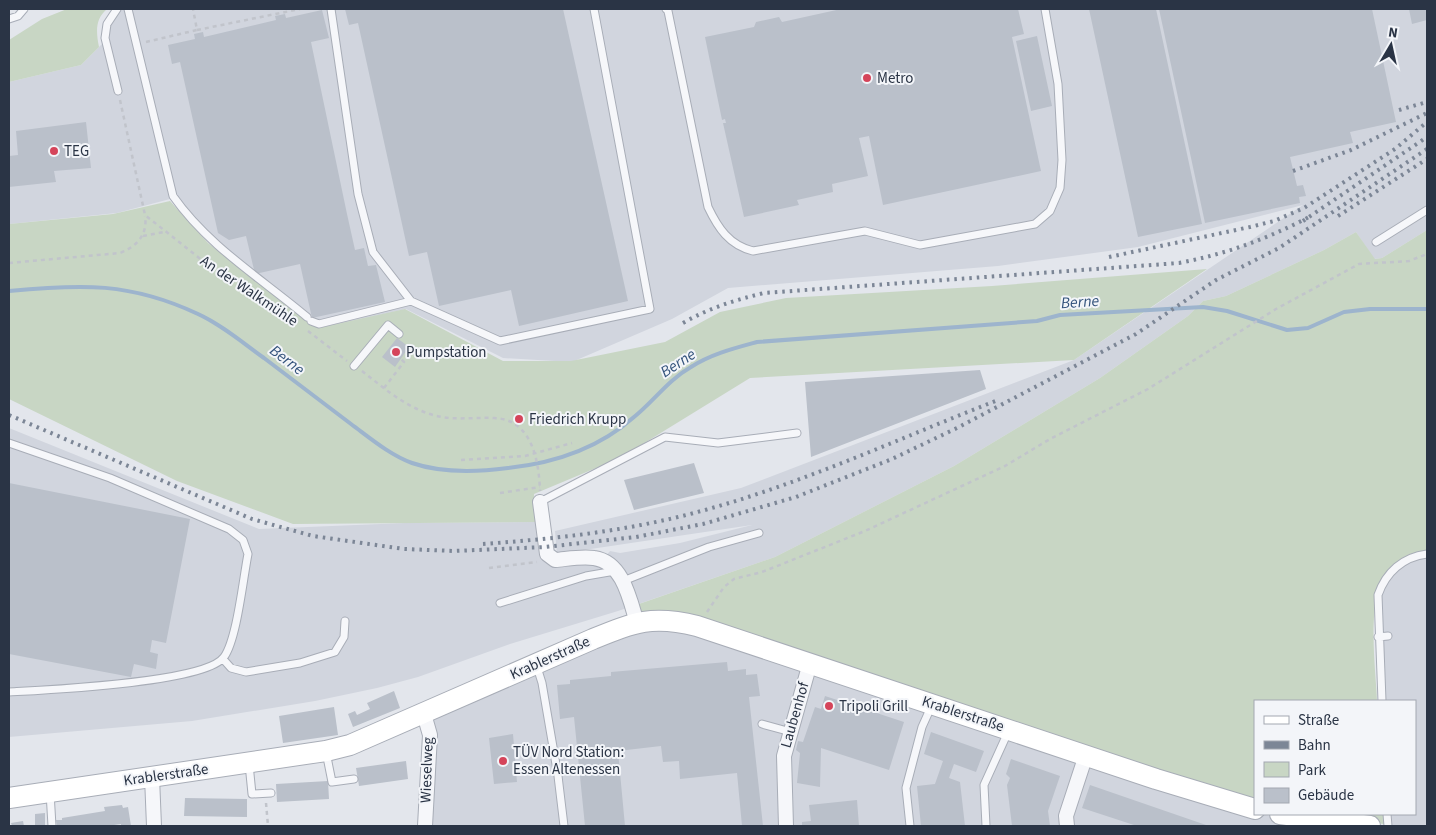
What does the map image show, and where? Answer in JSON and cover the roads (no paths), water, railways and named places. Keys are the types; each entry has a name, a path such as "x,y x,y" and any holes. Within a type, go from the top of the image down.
{"street":[{"path":"540,502 547,554 555,560 592,558 604,560 619,576 637,623"},
{"name":"Krablerstraße","path":"9,798 326,752 350,745 424,714 593,639 654,619 689,624 1254,809"},
{"name":"Laubenhof","path":"786,826 784,756 810,663"},
{"name":"Wieselweg","path":"424,714 430,735 425,826"},
{"path":"1067,826 1066,816 1086,755"},
{"path":"152,777 154,826"},
{"path":"1283,815 1306,823 1370,826"}],"lane":[{"path":"9,19 18,16 24,9"},
{"path":"117,9 107,24 105,38 118,91"},
{"path":"128,9 174,196 188,217 213,241 309,319 319,324 411,301"},
{"path":"331,9 358,194 373,252 411,301 500,341 650,309 594,9"},
{"path":"666,9 668,11 708,207 717,226 729,240 740,248 753,251 865,231 920,245 1035,224 1050,211 1060,188 1061,169 1058,84 1045,9"},
{"path":"1376,242 1427,210"},
{"path":"354,366 388,325 399,334"},
{"path":"540,502 666,437 718,443 797,433"},
{"path":"9,443 110,478 230,529 243,540 248,554 230,644 223,659 205,668 160,678 96,687 9,692"},
{"path":"500,603 586,576 619,576 759,533"},
{"path":"1382,700 1377,607 1382,582 1396,566 1409,559 1427,554"},
{"path":"1377,607 1387,607"},
{"path":"223,659 231,668 246,672 300,663 326,655 335,652 344,637 345,621"},
{"path":"1378,637 1388,636"},
{"path":"536,665 542,683 564,826"},
{"path":"910,826 906,788 922,727 933,704"},
{"path":"762,724 791,732"},
{"path":"986,826 984,785 1009,730"},
{"path":"326,752 332,782 354,779"},
{"path":"249,763 252,794 268,794"},
{"path":"50,792 52,826"}],"waterway":[{"name":"Berne","path":"9,291 59,287 105,288 150,296 173,304 207,318 224,329 396,456 412,463 435,469 459,471 525,466 575,453 606,438 620,428 641,411 675,378 699,362 732,349 757,342 1037,321 1060,315 1203,307 1227,311 1287,330 1308,328 1344,312 1370,309 1427,309"}],"railway":[{"path":"1399,110 1427,102"},
{"path":"1293,171 1351,150 1427,113"},
{"path":"1109,257 1274,221 1304,208 1395,149 1427,122"},
{"path":"1303,221 1427,137"},
{"path":"9,415 252,519 313,536 404,549 454,551 545,547 636,537 703,524 796,497 892,459 957,428 1136,334 1216,280 1279,248 1427,149"},
{"path":"1338,216 1427,159"},
{"path":"683,323 722,305 764,293 1179,263 1246,245 1309,217"},
{"path":"483,544 611,530 661,521 726,504 805,477 998,400"}],"place":[{"name":"Metro","path":"867,78"},
{"name":"TEG","path":"54,151"},
{"name":"Pumpstation","path":"396,352"},
{"name":"Friedrich Krupp","path":"519,419"},
{"name":"Tripoli Grill","path":"829,706"},
{"name":"TÜV Nord Station: Essen Altenessen","path":"503,761"}]}
